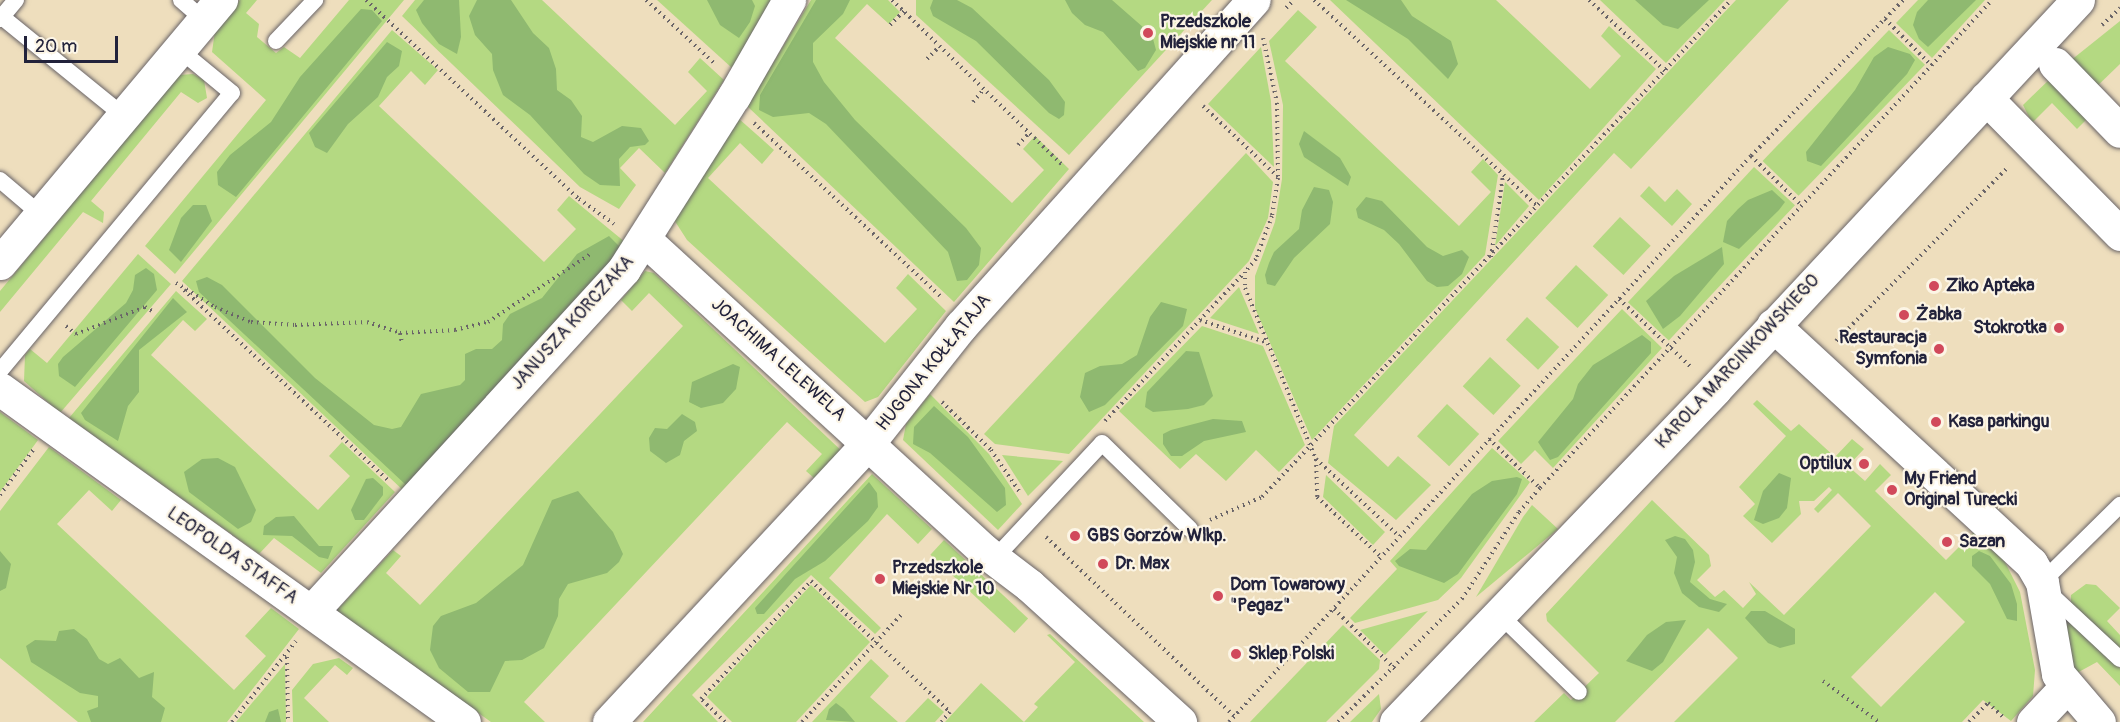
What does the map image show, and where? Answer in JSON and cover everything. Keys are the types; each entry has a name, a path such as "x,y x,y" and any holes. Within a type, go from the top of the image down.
{"street":[{"name":"JANUSZA KORCZAKA","path":"312,611 410,501 610,286 644,239 734,96 789,0"},
{"name":"HUGONA KOŁŁĄTAJA","path":"609,722 869,442 961,326 1254,0"},
{"name":"KAROLA MARCINKOWSKIEGO","path":"1396,722 1715,389 2078,0"},
{"path":"0,263 180,50 202,7"},
{"path":"2055,64 2120,131"},
{"path":"1986,98 2120,234"},
{"name":"JOACHIMA LELEWELA","path":"644,239 869,442 994,559 1029,585 1180,722"},
{"path":"1773,325 2025,558 2042,584 2050,648 2066,687 2099,722"},
{"name":"LEOPOLDA STAFFA","path":"0,389 49,428 312,611 464,722"},
{"path":"2033,722 2066,687"}],"lane":[{"path":"16,0 1,18 124,116"},
{"path":"276,41 315,0"},
{"path":"0,371 232,93 180,50"},
{"path":"0,180 40,214"},
{"path":"994,559 1102,444 1190,529"},
{"path":"2120,505 2042,584 2120,659"},
{"path":"1500,615 1579,692"}],"path":[{"path":"366,0 579,199 624,231 644,239"},
{"path":"646,0 731,78 734,96 746,115 942,298 961,326"},
{"path":"892,0 1086,188"},
{"path":"1314,0 1537,206"},
{"path":"1589,0 1665,70"},
{"path":"1190,529 1262,497 1491,258 1731,0"},
{"path":"1229,722 1751,156 1903,0"},
{"path":"1338,722 1395,669 1462,599 1520,512 1540,488 1992,0"},
{"path":"890,25 904,11"},
{"path":"1885,19 1931,65"},
{"path":"1103,423 1256,259 1272,216 1278,177 1277,103 1262,34"},
{"path":"927,59 940,46"},
{"path":"973,102 984,89"},
{"path":"1199,102 1278,177"},
{"path":"1018,144 1029,133"},
{"path":"1815,363 2030,144"},
{"path":"1751,156 1802,206"},
{"path":"1491,258 1503,175"},
{"path":"410,501 176,284 215,307 251,322 295,325 367,322 400,333 455,330 488,322 598,249"},
{"path":"1245,272 1245,288 1316,459 1399,536"},
{"path":"1619,299 1715,389"},
{"path":"49,313 76,334 145,307 154,312"},
{"path":"1200,320 1266,342"},
{"path":"400,333 402,343"},
{"path":"938,399 992,450 1035,515 1050,544 1234,716"},
{"path":"0,495 49,428"},
{"path":"1489,439 1540,488"},
{"path":"1316,459 1317,497 1380,556"},
{"path":"725,722 701,699 811,581 950,712 941,722"},
{"path":"1334,609 1395,669"},
{"path":"232,722 287,656 312,611"},
{"path":"802,722 903,613"},
{"path":"287,656 288,722"},
{"path":"1823,681 1879,722"},
{"path":"1969,722 1988,703 2008,722"}],"green space":[{"path":"240,0 257,0 246,13 259,24 257,37 276,53 284,47 300,58 349,0 404,0 175,274 145,246 266,100 212,52 215,31"},
{"path":"415,0 542,0 675,125 707,91 688,72 700,58 724,80 665,173 639,148 620,168 636,185 619,209 580,187 402,16"},
{"path":"424,0 459,0 461,37 457,54 439,44 422,23 416,10"},
{"path":"477,0 511,0 533,33 549,48 556,69 557,90 571,100 582,116 581,137 593,142 622,126 641,128 649,141 645,145 630,147 619,159 620,186 600,185 584,174 530,115 503,95 493,70 492,54 475,35 469,16"},
{"path":"657,0 771,0 732,68"},
{"path":"707,0 752,0 755,6 750,22 739,38 720,25"},
{"path":"811,0 888,0 900,12 889,24 867,4 835,38 1012,203 1044,170 1023,149 1035,136 1069,169 954,302 747,106"},
{"path":"816,0 850,0 843,14 813,43 813,62 824,82 855,120 966,228 981,248 979,265 967,280 957,281 948,252 826,124 809,113 773,117 759,110 760,95"},
{"path":"916,0 1212,0 1069,155 916,15"},
{"path":"933,0 957,0 972,8 1049,80 1065,102 1064,115 1059,119 1049,113 976,41 933,16 930,8"},
{"path":"1065,0 1112,0 1152,35 1156,50 1145,68 1138,71 1103,32 1085,25 1072,13"},
{"path":"1330,0 1496,0 1590,89 1621,56 1601,36 1609,26 1656,69 1539,200"},
{"path":"1346,0 1401,0 1412,16 1451,41 1458,64 1448,79 1408,39"},
{"path":"1600,0 1725,0 1666,63"},
{"path":"1635,0 1709,0 1678,29 1663,25"},
{"path":"1736,0 1789,0 1631,169 1614,153 1354,435 1388,467 1398,456 1431,485 1396,520 1328,463 1334,426"},
{"path":"1918,0 1985,0 1932,58 1896,23"},
{"path":"1928,0 1976,0 1928,47 1919,39 1913,25 1917,12"},
{"path":"361,9 372,10 382,21 236,197 218,185 217,172 230,155 271,122 300,77"},
{"path":"1298,10 1317,27 1285,61 1459,226 1491,192 1471,172 1483,159 1498,175 1485,255 1312,440 1255,308 1255,276 1275,222 1282,179 1283,105 1269,41"},
{"path":"2120,21 2120,64 2091,92 2065,65"},
{"path":"392,30 438,70 425,85 411,71 379,106 544,262 576,229 557,210 569,196 631,247 407,494 182,281"},
{"path":"1889,30 1925,65 1799,196 1763,161"},
{"path":"387,42 402,51 399,66 387,77 378,97 348,124 327,153 315,147 309,133"},
{"path":"1261,47 1271,101 1274,167 1208,104"},
{"path":"1888,47 1910,54 1915,60 1907,74 1821,166 1807,161 1806,152 1855,90 1874,57"},
{"path":"193,74 204,80 207,98 198,103 181,92 91,201 104,212 103,223 83,212 0,312 0,291 179,75"},
{"path":"2055,74 2093,113 2077,129 2052,103 2032,123 2023,105"},
{"path":"738,118 774,150 762,164 740,143 708,178 885,343 917,309 896,288 908,274 946,311 878,397 865,402 687,240 671,215"},
{"path":"1304,131 1340,158 1351,177 1348,186 1304,157 1299,144"},
{"path":"1246,153 1273,182 1268,218 1249,261 1069,454 995,444 984,434"},
{"path":"1754,167 1795,205 1669,340 1628,302"},
{"path":"1505,182 1529,206 1495,246"},
{"path":"1649,186 1665,202 1677,189 1692,204 1672,226 1640,196"},
{"path":"1314,187 1329,190 1333,202 1330,224 1294,258 1275,286 1267,284 1265,275 1274,252 1299,229 1302,210"},
{"path":"1772,190 1785,202 1779,210 1739,249 1723,242 1727,221 1738,209 1748,200"},
{"path":"1366,197 1382,201 1427,247 1443,256 1462,250 1469,257 1462,274 1448,286 1437,287 1427,281 1399,244 1384,230 1358,218 1356,209"},
{"path":"193,205 206,205 212,221 181,262 169,250 181,218"},
{"path":"1620,217 1651,246 1623,275 1593,246"},
{"path":"609,236 620,247 620,253 406,485 199,292 196,281 207,277 222,285 315,378 374,425 392,429 401,427 421,394 460,385 465,380 465,354 476,349 492,349 502,340 503,324 510,314 542,298 577,254"},
{"path":"1722,247 1724,264 1680,316 1663,329 1646,301 1674,276"},
{"path":"138,254 171,284 60,413 24,381 25,355 30,349 47,363"},
{"path":"1576,265 1608,295 1577,328 1545,298"},
{"path":"146,268 154,274 157,290 75,387 59,376 58,364 63,357 126,303 133,290 135,275"},
{"path":"645,271 654,273 847,456 823,486 806,471 822,454 787,422 524,702 545,722 491,722 336,611 393,550 401,556 386,573 420,605 683,326 649,293 632,311 621,300"},
{"path":"1239,287 1259,334 1210,318"},
{"path":"176,291 207,319 195,331 183,320 151,355 318,510 350,476 329,456 342,442 395,492 321,573 274,538 259,554 69,418"},
{"path":"173,298 187,312 139,350 139,392 128,406 118,441 85,420 81,413"},
{"path":"1161,302 1187,309 1183,326 1105,405 1089,412 1080,397 1085,373 1100,366 1122,364 1137,355 1150,317"},
{"path":"1622,309 1662,348 1553,468 1535,450 1521,464 1498,441"},
{"path":"1527,317 1559,347 1538,370 1506,340"},
{"path":"1202,326 1263,346 1305,445 1279,472 1256,450 1226,481 1196,454 1180,469 1119,411"},
{"path":"1642,335 1651,342 1651,353 1558,457 1550,460 1538,442 1573,399 1578,384 1593,365"},
{"path":"1186,351 1199,352 1213,396 1204,405 1188,409 1153,412 1145,407 1147,392"},
{"path":"1490,357 1521,386 1493,415 1463,386"},
{"path":"733,364 740,367 736,389 723,403 701,408 689,402 692,382"},
{"path":"930,394 989,454 1022,504 998,530 903,440 906,424"},
{"path":"1757,400 1791,431 1799,424 1835,457 1852,439 1864,449 1848,466 1865,481 1880,464 1891,475 1875,491 1946,560 1975,531 2004,560 2020,592 2035,670 2033,696 2011,721 1983,700 1962,722 1674,722 1738,658 1708,628 1615,722 1534,722 1564,693 1571,700 1599,673 1547,621 1546,614 1652,500 1709,555 1711,566 1697,580 1715,597 1724,590 1743,608 1756,594 1749,582 1784,615 1871,526 1838,493 1818,513 1814,509 1832,490 1829,487 1814,501 1799,501 1801,514 1772,543 1743,516 1755,504 1739,487 1786,436 1753,404","holes":["1935,592 1965,622 1881,707 1851,677"]},
{"path":"1447,404 1479,434 1449,466 1417,436"},
{"path":"934,406 968,437 1005,488 1006,505 997,512 930,453 913,444 914,427"},
{"path":"0,412 38,440 0,492"},
{"path":"682,414 695,422 697,431 684,441 680,455 666,463 650,451 649,438 655,428 667,429"},
{"path":"1213,419 1242,421 1246,432 1204,441 1182,456 1171,456 1163,444 1163,434"},
{"path":"49,447 121,500 112,511 89,490 57,524 234,690 266,656 245,636 271,608 299,629 227,722 78,722 0,658 0,511"},
{"path":"1492,448 1530,482 1461,578 1438,600 1355,623 1350,618 1397,569 1390,561"},
{"path":"1002,455 1063,461 1028,496"},
{"path":"218,458 235,467 256,510 251,522 238,529 189,492 184,472 202,459"},
{"path":"1779,473 1791,478 1787,508 1779,518 1763,524 1754,520 1763,491"},
{"path":"872,474 932,529 918,544 887,514 829,578 881,628 875,634 811,575 692,695 718,722 643,722"},
{"path":"1326,475 1385,532 1373,545 1323,497"},
{"path":"1517,477 1522,479 1517,494 1458,574 1444,583 1399,566 1395,561 1410,549 1426,550 1472,494 1492,481"},
{"path":"373,478 383,487 383,495 364,520 355,520 351,510 366,479"},
{"path":"869,482 877,493 878,507 868,521 825,561 795,579 764,614 757,614 755,608"},
{"path":"578,491 613,532 623,554 619,562 607,573 568,584 559,599 558,616 544,648 522,660 505,661 490,692 468,692 439,668 430,650 433,626 441,616 476,603 523,565 552,500"},
{"path":"1532,505 1558,529 1476,597 1523,517"},
{"path":"294,516 319,546 333,546 328,559 319,557 292,536 263,535 264,526 276,517"},
{"path":"1675,536 1685,539 1693,550 1695,562 1690,582 1710,599 1727,604 1719,612 1699,607 1682,593 1674,573 1677,557 1665,540"},
{"path":"944,540 1028,618 1014,633 930,555"},
{"path":"0,551 11,564 6,588 0,591"},
{"path":"1979,551 1990,556 2011,584 2017,604 2017,621 2007,619 1990,584 1972,566 1972,556"},
{"path":"2086,584 2096,585 2120,608 2107,621 2120,635 2120,650 2071,604 2071,595"},
{"path":"811,585 870,642 796,722 732,722 707,697"},
{"path":"2058,610 2120,668 2120,686 2097,662 2075,674 2064,654"},
{"path":"1428,611 1385,655 1360,630"},
{"path":"1751,611 1765,611 1795,629 1795,644 1780,648 1768,643 1745,618"},
{"path":"1686,620 1663,662 1652,671 1626,661 1647,635 1666,622"},
{"path":"1343,625 1380,660 1379,669 1326,722 1250,722"},
{"path":"74,629 87,639 99,659 108,664 120,658 139,678 154,672 152,697 165,708 161,722 91,722 87,711 98,707 98,696 80,693 31,662 26,646 35,640 56,641 59,631"},
{"path":"1050,634 1144,722 1024,722 1038,707 1034,704 1075,662 1047,635"},
{"path":"339,658 353,668 347,675 335,665 304,698 329,722 293,722 292,690 313,664"},
{"path":"871,659 889,676 870,697 898,722 812,722"},
{"path":"285,664 286,722 236,722"},
{"path":"981,683 1024,722 945,722"},
{"path":"1379,694 1381,709 1372,722 1350,722"},
{"path":"928,698 944,712 935,722 905,722"},
{"path":"836,703 855,722 826,720 829,709"},
{"path":"278,709 281,722 265,722 269,712"}],"place":[{"name":"Przedszkole Miejskie nr 11","path":"1148,33"},
{"name":"Ziko Apteka","path":"1934,286"},
{"name":"Żabka","path":"1904,315"},
{"name":"Stokrotka","path":"2059,328"},
{"name":"Restauracja Symfonia","path":"1939,349"},
{"name":"Kasa parkingu","path":"1936,422"},
{"name":"Optilux","path":"1864,464"},
{"name":"My Friend Original Turecki","path":"1892,490"},
{"name":"GBS Gorzów Wlkp.","path":"1075,536"},
{"name":"Sazan","path":"1947,542"},
{"name":"Dr. Max","path":"1103,564"},
{"name":"Przedszkole Miejskie Nr 10","path":"880,579"},
{"name":"Dom Towarowy \"Pegaz\"","path":"1218,596"},
{"name":"Sklep Polski","path":"1236,654"}]}
